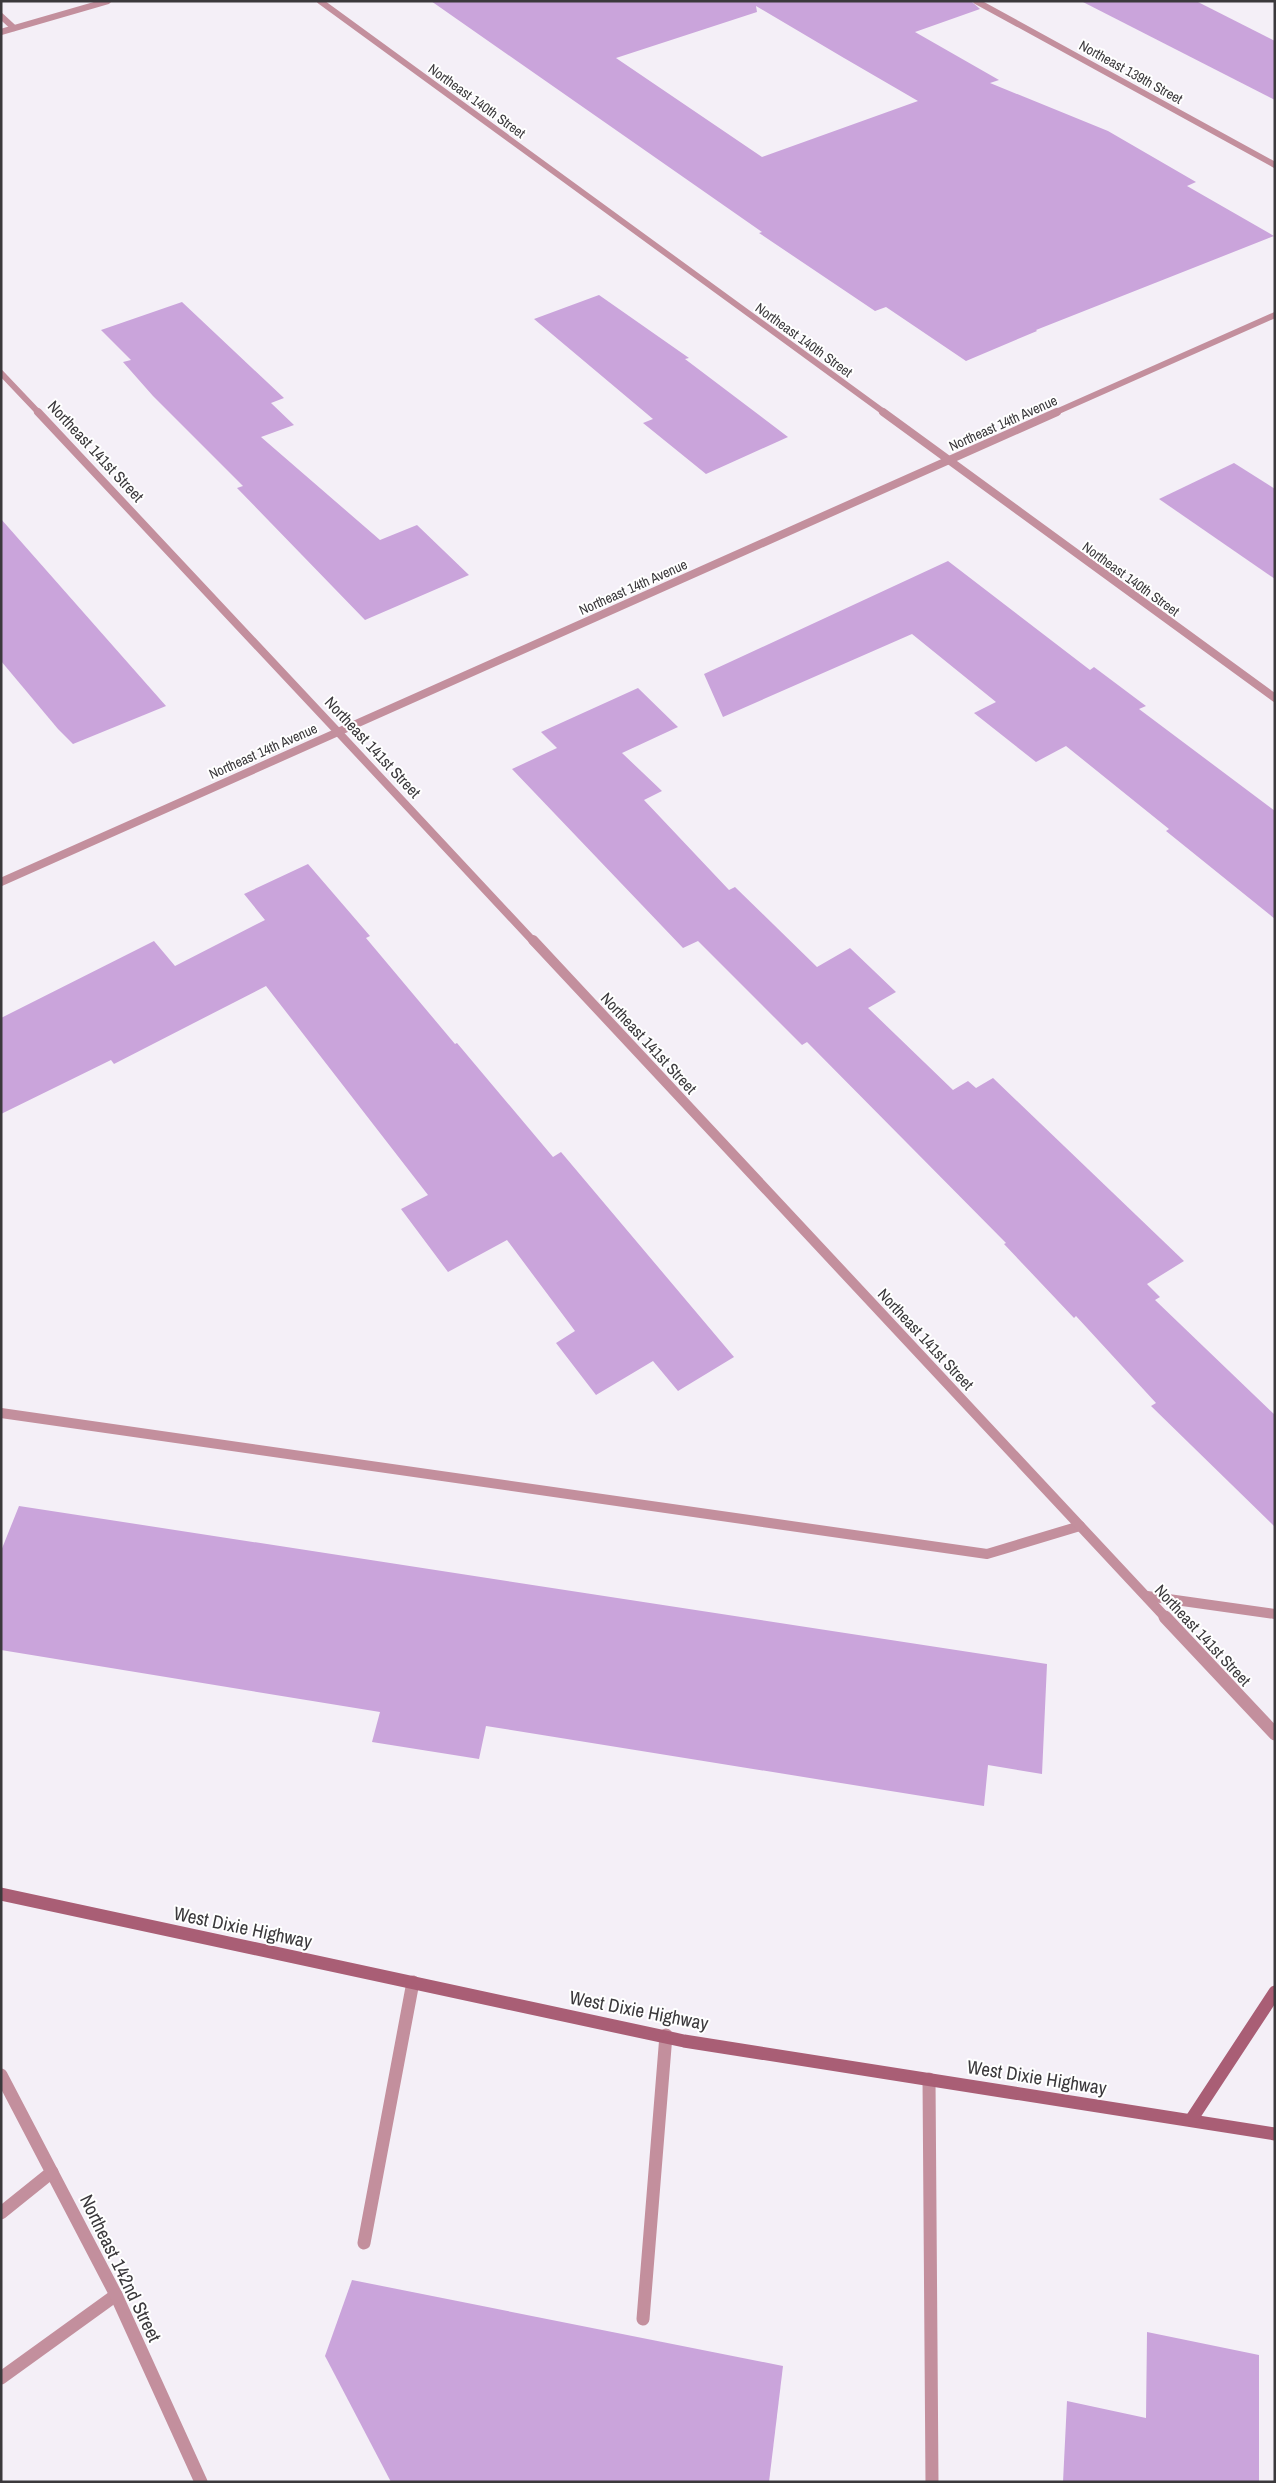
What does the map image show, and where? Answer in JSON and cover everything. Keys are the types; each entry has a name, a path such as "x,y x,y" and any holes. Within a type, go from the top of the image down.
{"main road":[{"name":"West Dixie Highway","path":"1,1894 684,2040 1275,2134"},
{"path":"1191,2120 1275,1992"}],"street":[{"path":"1,32 108,1"},
{"name":"Northeast 140th Street","path":"320,1 1275,698"},
{"name":"Northeast 139th Street","path":"976,1 1275,165"},
{"path":"1,16 14,28"},
{"name":"Northeast 14th Avenue","path":"1,882 1275,315"},
{"name":"Northeast 141st Street","path":"1,373 1275,1734"},
{"path":"1,1413 987,1554 1080,1526"},
{"path":"1147,1596 1275,1614"},
{"path":"364,2243 414,1982"},
{"path":"643,2318 666,2035"},
{"name":"Northeast 142nd Street","path":"1,2075 116,2295 201,2482"},
{"path":"929,2079 932,2482"},
{"path":"1,2213 52,2172"},
{"path":"1,2378 116,2295"}],"building":[{"path":"431,1 971,1 980,9 915,32 999,80 990,83 1108,131 1196,182 1187,186 1274,236 1036,330 966,361 886,307 875,311 759,233 762,232","holes":["756,6 918,101 762,157 616,58 757,12"]},
{"path":"1081,1 1196,1 1275,41 1275,100"},
{"path":"599,295 689,358 685,359 788,437 706,474 643,423 653,419 534,319"},
{"path":"182,302 284,398 271,403 294,425 261,437 380,540 417,525 469,575 365,620 237,488 243,486 153,396 123,362 131,360 101,330"},
{"path":"1234,463 1275,489 1275,579 1159,499"},
{"path":"1,519 166,706 73,744 58,729 1,661"},
{"path":"948,561 1090,670 1094,667 1146,706 1139,709 1275,811 1275,919 1166,831 1169,829 1066,746 1036,762 974,713 996,702 912,634 723,717 704,674"},
{"path":"638,688 678,727 622,753 662,791 644,800 729,890 735,887 817,967 850,948 896,992 868,1008 953,1090 968,1081 976,1088 993,1078 1184,1261 1147,1284 1160,1297 1155,1300 1275,1415 1275,1527 1151,1406 1156,1403 1076,1316 1074,1318 1004,1244 1006,1243 807,1042 802,1045 698,941 683,948 512,769 557,748 541,732"},
{"path":"308,864 370,936 366,938 455,1044 457,1043 553,1157 561,1152 734,1357 678,1391 653,1361 596,1395 556,1343 575,1331 507,1240 448,1272 401,1209 428,1195 266,986 114,1064 111,1060 1,1114 1,1018 154,941 175,966 265,920 244,894"},
{"path":"19,1506 1047,1664 1042,1774 988,1765 984,1806 486,1726 479,1759 372,1742 380,1712 1,1650 1,1551"},
{"path":"352,2280 783,2366 769,2482 391,2482 325,2356"},
{"path":"1147,2332 1259,2355 1259,2482 1063,2482 1067,2401 1146,2418"}]}
